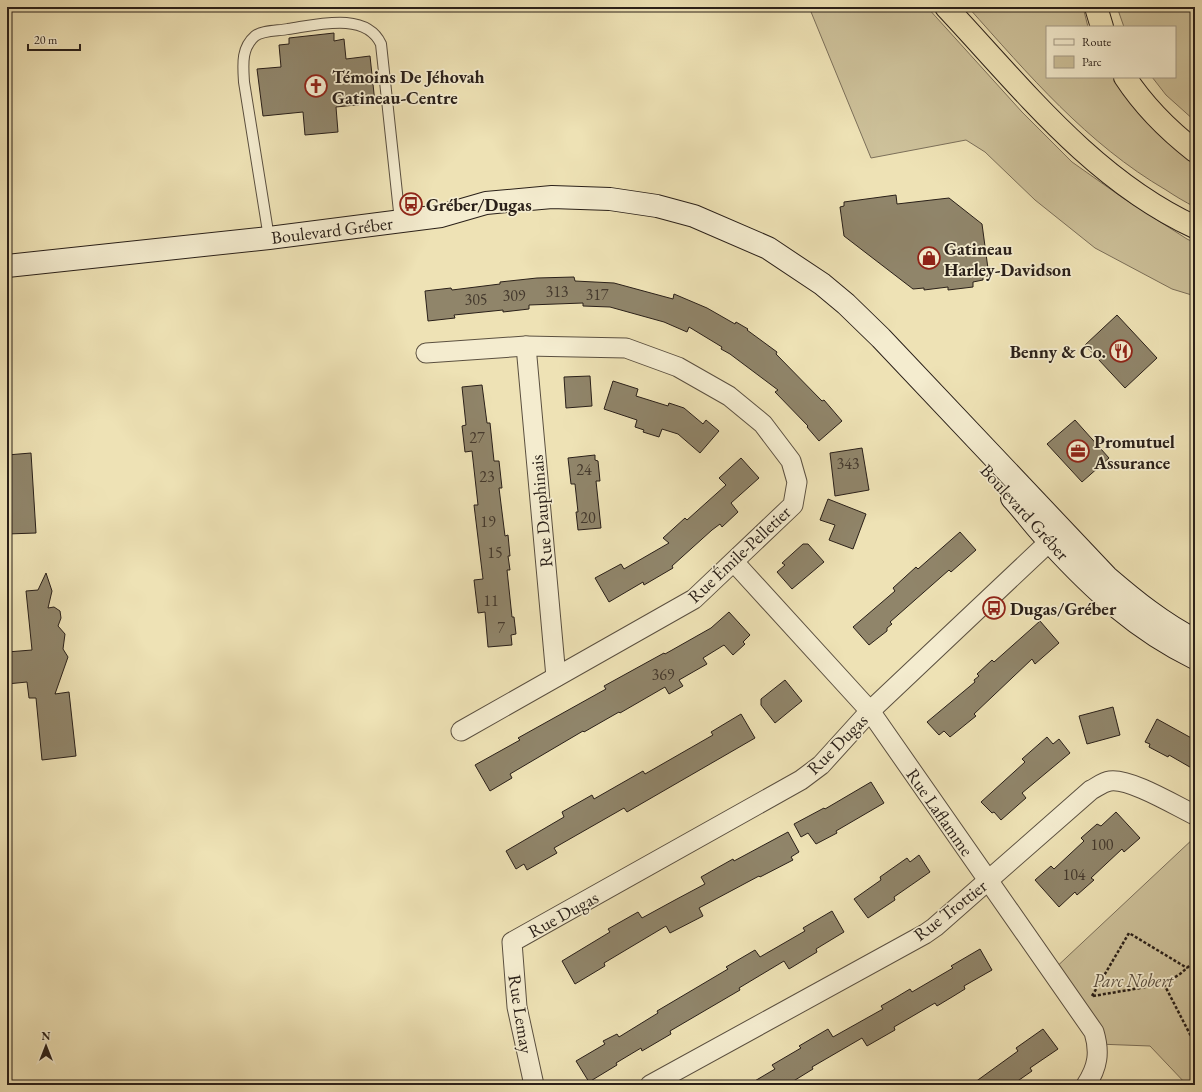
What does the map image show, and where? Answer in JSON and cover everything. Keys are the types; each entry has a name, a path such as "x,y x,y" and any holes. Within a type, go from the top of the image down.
{"highway":[{"path":"946,7 1035,102 1082,149 1132,190 1195,227"},
{"path":"1096,7 1102,26"},
{"path":"1126,78 1147,107 1166,127 1195,151"}],"street":[{"name":"Boulevard Gréber","path":"7,266 269,238 441,216 486,203 552,197 610,199 658,206 694,216 768,248 822,284 846,304 881,338 1056,537 1103,595 1122,612 1163,641 1195,658"},
{"name":"Rue Émile-Pelletier","path":"426,353 526,346 626,348 678,367 729,396 763,424 791,461 797,482 793,504 694,599 681,608 460,731"},
{"name":"Rue Dauphinais","path":"526,346 556,677"},
{"name":"Boulevard Gréber","path":"1056,537 1147,610 1169,626 1195,640"},
{"name":"Rue Dugas","path":"512,942 801,780 821,765 870,711 1056,537"},
{"name":"Rue Laflamme","path":"734,562 870,711 1094,1032 1097,1044 1097,1057 1094,1073 1086,1085"},
{"name":"Rue Trottier","path":"650,1085 925,934 935,927 1091,790 1101,784 1111,781 1132,784 1195,816"},
{"name":"Rue Lemay","path":"512,942 517,1007 534,1085"}],"lane":[{"path":"269,238 244,82 244,55 247,46 257,35 337,22 354,24 374,33 378,37 381,44 400,221"}],"path":[{"path":"1092,996 1129,933 1187,968"},
{"path":"1075,1005 1092,996 1164,984 1187,968 1195,960"},
{"path":"1164,984 1195,1044"}],"green space":[{"path":"809,7 927,7 1022,112 1072,162 1123,198 1195,243 1195,296 1172,289 1095,248 1035,200 985,152 966,140 871,158"},
{"path":"968,7 1083,7 1088,26 1046,26 1046,78 1116,78 1195,160 1195,207 1176,197 1137,172 1084,130 1013,57"},
{"path":"1117,7 1195,7 1195,121 1166,95 1153,78 1176,78 1176,26 1124,26"},
{"name":"Parc Nobert","path":"1195,837 1195,1085 1187,1085 1150,1046 1097,1044 1051,972"}],"building":[{"name":"Témoins De Jéhovah Gatineau-Centre","path":"334,33 334,41 344,39 346,59 370,56 375,103 336,107 338,132 305,135 303,112 263,116 257,69 281,67 279,45 289,44 289,38"},
{"name":"Gatineau Harley-Davidson","path":"896,195 897,204 949,198 982,224 989,276 983,276 983,280 973,282 973,287 948,290 948,287 924,290 924,288 913,289 844,236 840,207 844,206 844,202"},
{"path":"574,277 575,281 614,283 673,299 674,294 707,308 735,324 736,322 748,329 747,330 777,352 776,354 822,401 824,400 842,421 819,441 807,427 808,426 775,392 778,390 721,349 722,347 689,327 687,332 664,322 610,307 583,306 583,303 529,305 529,309 454,315 455,318 428,321 425,291 451,288 452,290 500,284 500,282 537,278"},
{"name":"Benny & Co.","path":"1117,315 1157,358 1125,388 1085,345"},
{"path":"590,376 592,406 566,408 564,377"},
{"path":"613,381 638,389 636,396 668,406 669,403 684,408 703,424 706,420 719,431 700,453 678,434 662,429 659,437 643,432 644,430 635,427 637,420 604,409"},
{"path":"482,385 487,423 490,423 494,461 499,461 502,488 499,488 505,536 508,535 510,556 508,556 510,570 507,570 512,617 514,617 516,634 511,635 512,645 488,647 485,612 478,613 474,580 483,579 474,505 478,505 472,451 465,452 462,426 466,425 462,387"},
{"name":"Promutuel Assurance","path":"1075,420 1109,458 1082,482 1047,444"},
{"path":"862,448 869,490 835,496 830,453"},
{"path":"31,453 36,533 7,534 7,455"},
{"path":"595,455 595,460 598,461 600,481 596,481 601,528 578,530 575,484 571,484 568,458"},
{"path":"741,458 759,478 731,503 738,512 722,527 720,524 712,530 672,566 673,568 644,585 643,582 609,602 595,578 621,564 624,569 669,543 663,538 685,518 687,520 726,485 719,478"},
{"path":"828,499 866,514 853,549 829,540 835,525 820,520"},
{"path":"960,532 976,550 951,572 949,570 890,622 892,624 887,628 887,631 869,645 853,627 895,591 893,588 916,567 918,569"},
{"path":"803,544 808,544 824,562 792,589 777,572 785,565 782,563"},
{"path":"46,573 52,591 48,608 54,607 60,611 61,618 58,626 65,634 63,649 68,657 55,694 69,692 76,756 42,760 36,698 29,698 27,682 7,684 7,652 32,650 26,591 38,590"},
{"path":"729,612 750,635 743,642 745,644 733,655 724,645 703,658 707,664 679,680 683,686 669,694 665,687 620,713 619,712 584,732 583,731 510,774 512,778 490,791 475,765 520,740 518,738 606,689 604,686 711,628"},
{"path":"1040,621 1059,643 1035,664 1032,659 974,714 976,716 950,737 944,731 939,735 927,722 975,682 974,680 979,676 977,674 992,660 994,662"},
{"path":"785,680 802,701 775,723 761,705 761,699"},
{"path":"1113,707 1120,735 1087,744 1079,716"},
{"path":"741,714 755,738 627,812 624,808 554,848 557,853 527,870 524,864 516,869 506,851 564,817 562,812 592,795 594,799 643,771 645,774 713,735 711,732"},
{"path":"1157,719 1195,740 1195,770 1169,755 1168,757 1149,747 1150,744 1145,742"},
{"path":"1047,737 1053,744 1059,739 1070,753 1022,793 1026,798 1001,820 994,812 992,813 981,802 1025,762 1022,759"},
{"path":"871,782 884,803 836,831 837,833 816,844 808,833 801,837 794,824 824,808 825,809"},
{"path":"1116,812 1140,838 1124,852 1122,849 1091,878 1094,880 1077,895 1075,892 1059,907 1035,880 1051,866 1054,869 1084,841 1081,838 1097,824 1101,826"},
{"path":"788,832 799,852 791,857 793,860 760,877 759,876 699,908 703,916 670,933 666,926 604,963 605,966 575,984 562,961 610,932 608,929 638,912 642,918 705,884 701,877 733,859 734,861"},
{"path":"919,855 930,872 894,897 895,900 868,918 854,899 881,880 880,877 907,858 910,862"},
{"path":"832,911 844,932 816,949 817,952 789,969 784,961 739,988 740,990 670,1031 671,1034 642,1051 641,1048 589,1082 576,1061 605,1044 603,1041 617,1034 619,1037 658,1013 657,1011 728,969 726,967 755,950 760,957 805,931 803,928"},
{"path":"980,949 992,970 964,986 965,989 937,1006 935,1003 894,1027 895,1030 867,1046 862,1038 812,1067 813,1069 787,1085 748,1085 775,1069 772,1065 801,1048 799,1046 828,1029 833,1037 883,1009 881,1006 910,989 912,992 953,968 951,966"},
{"path":"1043,1029 1058,1049 1030,1068 1032,1071 1012,1085 971,1085 1018,1051 1016,1048"}],"place":[{"name":"Témoins De Jéhovah Gatineau-Centre","path":"316,86"},
{"name":"Gréber/Dugas","path":"411,204"},
{"name":"Gatineau Harley-Davidson","path":"929,258"},
{"name":"Benny & Co.","path":"1121,351"},
{"name":"Promutuel Assurance","path":"1078,451"},
{"name":"Dugas/Gréber","path":"994,608"}]}
